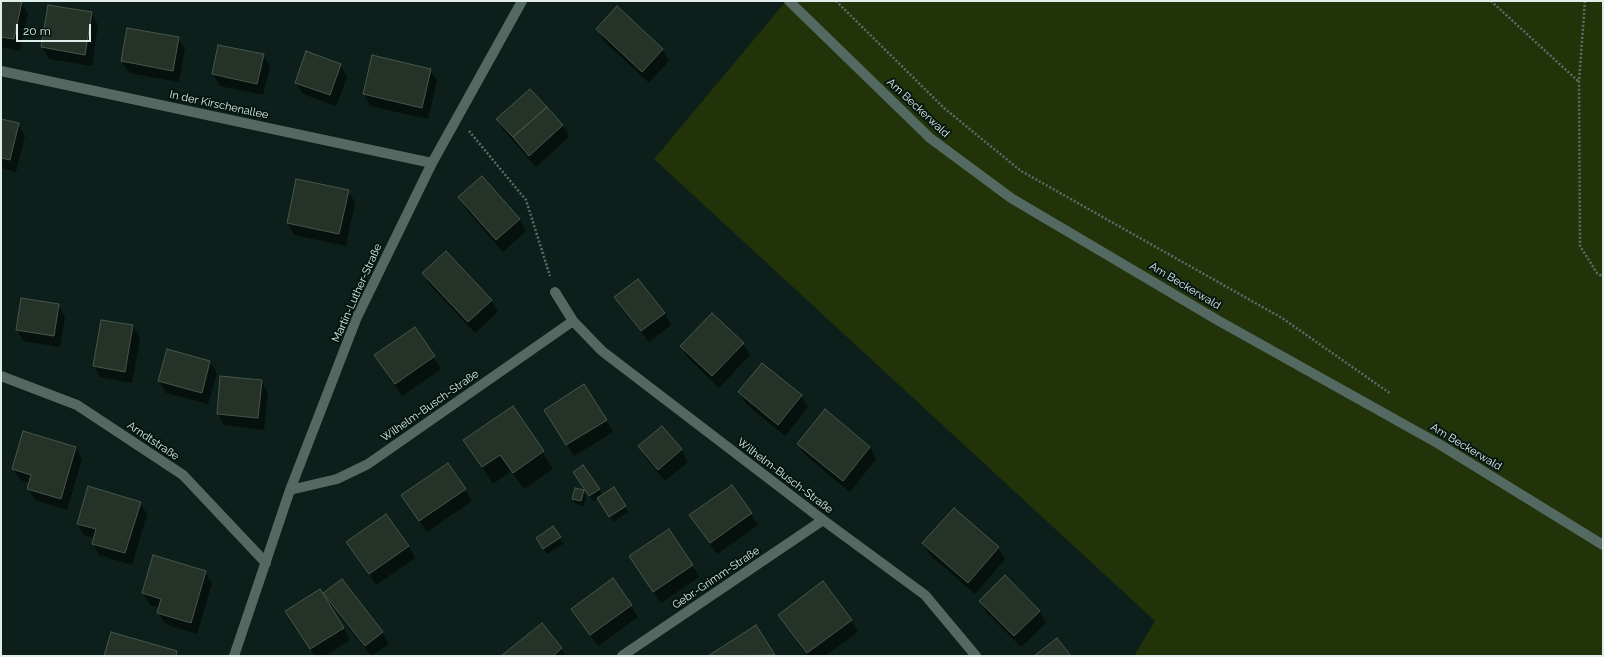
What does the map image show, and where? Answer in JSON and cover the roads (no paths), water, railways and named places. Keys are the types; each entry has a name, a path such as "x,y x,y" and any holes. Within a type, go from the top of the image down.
{"street":[{"name":"Martin-Luther-Straße","path":"234,656 290,490 357,317 432,163 522,1"},
{"name":"Am Beckerwald","path":"789,1 930,138 1011,198 1219,321 1440,444 1603,545"},
{"name":"In der Kirschenallee","path":"1,71 432,163"},
{"name":"Wilhelm-Busch-Straße","path":"555,292 573,321 602,351 823,520 925,595 976,656"},
{"name":"Wilhelm-Busch-Straße","path":"290,490 337,479 368,464 573,321"},
{"name":"Arndtstraße","path":"1,376 77,405 182,475 266,563"},
{"name":"Gebr.-Grimm-Straße","path":"622,656 823,520"}]}
